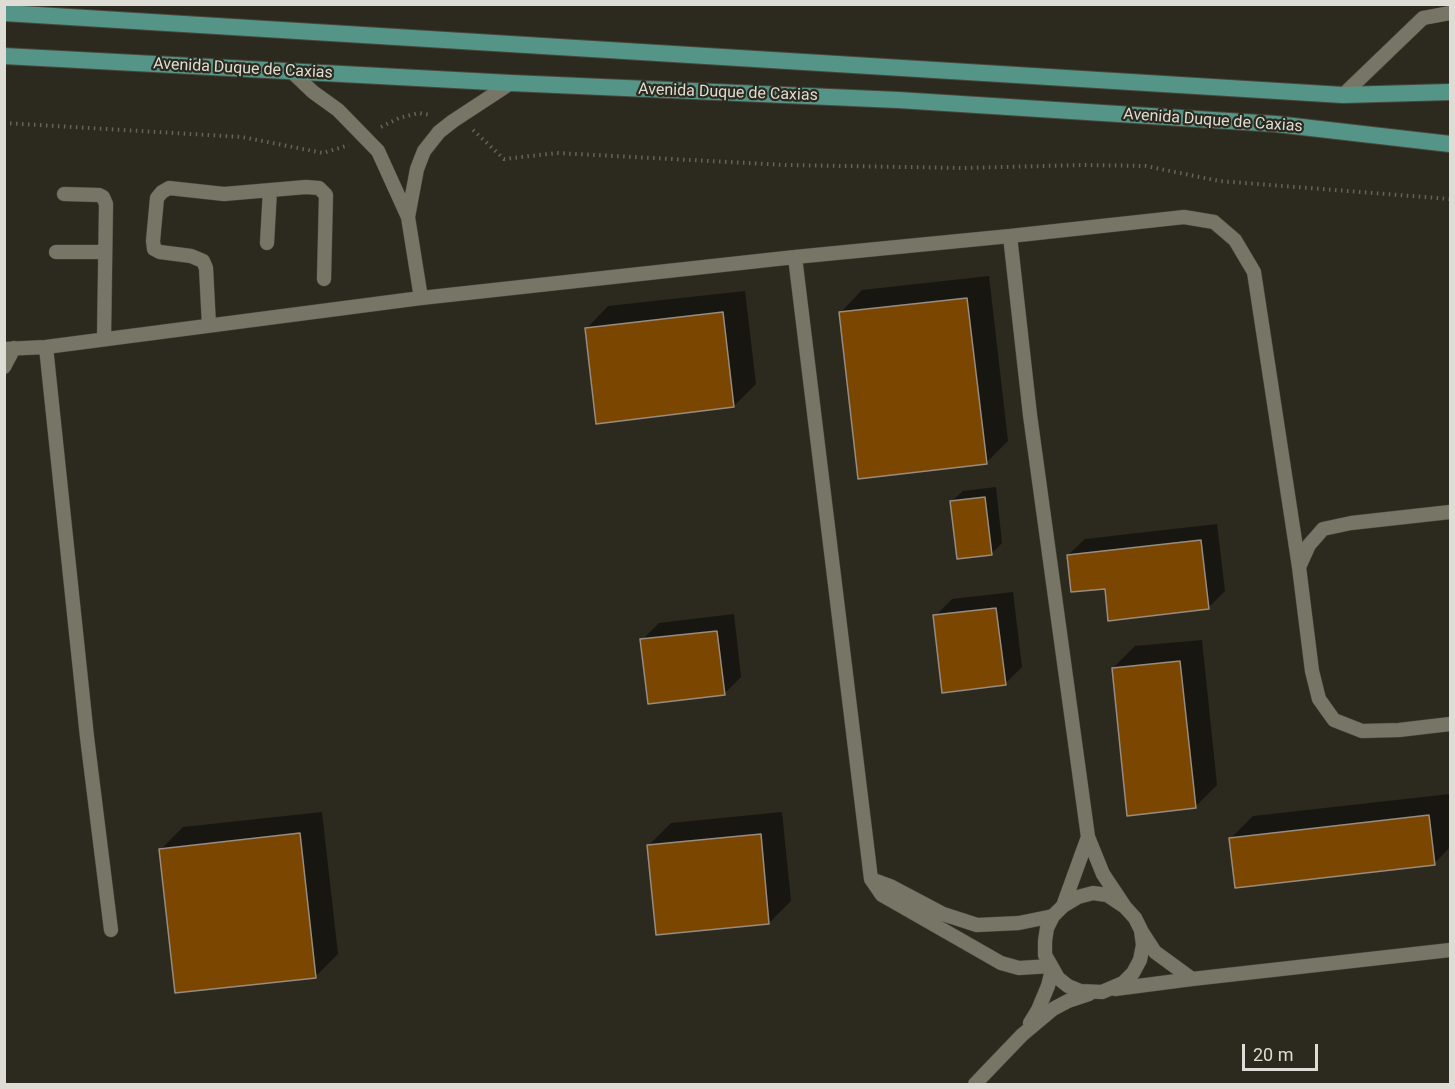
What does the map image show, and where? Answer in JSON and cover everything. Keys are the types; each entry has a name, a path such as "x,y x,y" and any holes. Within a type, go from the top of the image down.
{"main road":[{"name":"Avenida Duque de Caxias","path":"4,13 1343,95 1450,92"},
{"name":"Avenida Duque de Caxias","path":"4,56 945,103 1276,124 1450,144"}],"lane":[{"path":"1343,95 1423,18 1450,13"},
{"path":"292,72 313,92 338,110 378,151 408,217 422,298"},
{"path":"408,217 417,169 424,151 439,132 511,83"},
{"path":"209,326 207,268 202,261 191,256 160,252 154,249 157,198 169,188 224,194 319,188 326,195 324,279"},
{"path":"267,243 270,190"},
{"path":"64,194 99,195 103,197 106,204 104,339"},
{"path":"4,367 9,349 46,347 422,298 1184,216 1214,222 1235,240 1254,272 1299,567 1312,672 1319,699 1334,720 1362,731 1450,724"},
{"path":"1010,236 1030,416 1088,837 1103,874 1135,918 1155,952 1192,979"},
{"path":"56,252 105,252"},
{"path":"795,257 871,879 882,895 957,940 1001,963 1019,969 1051,968"},
{"path":"46,347 85,726 111,930"},
{"path":"1299,567 1309,545 1323,529 1351,523 1450,512"},
{"path":"1088,837 1058,911 1047,928 1045,955 1051,968 1068,986 1094,993"},
{"path":"871,879 890,886 943,914 977,925 1019,923 1058,911 1078,897 1093,893 1107,895 1125,907"},
{"path":"1110,990 1128,978 1140,960 1143,945 1141,930"},
{"path":"975,1084 1022,1035 1053,1009 1068,1001 1094,993 1192,979 1450,951"},
{"path":"1022,1035 1038,1010 1051,968"}],"path":[{"path":"4,123 242,137 323,153 345,148 364,135 399,118 419,113 458,118 479,134 504,159 557,153 785,165 963,168 1146,166 1219,181 1450,199"}],"building":[{"path":"967,298 987,464 858,479 839,312"},
{"path":"723,312 734,407 596,424 585,328"},
{"path":"985,497 992,555 957,559 950,501"},
{"path":"1201,540 1209,609 1108,621 1105,589 1071,592 1067,555"},
{"path":"996,608 1006,685 942,693 933,615"},
{"path":"717,631 725,695 648,704 640,639"},
{"path":"1180,661 1196,808 1127,816 1112,668"},
{"path":"1429,815 1435,865 1235,888 1229,838"},
{"path":"300,833 316,978 175,993 159,849"},
{"path":"761,834 769,924 656,935 647,845"}]}
